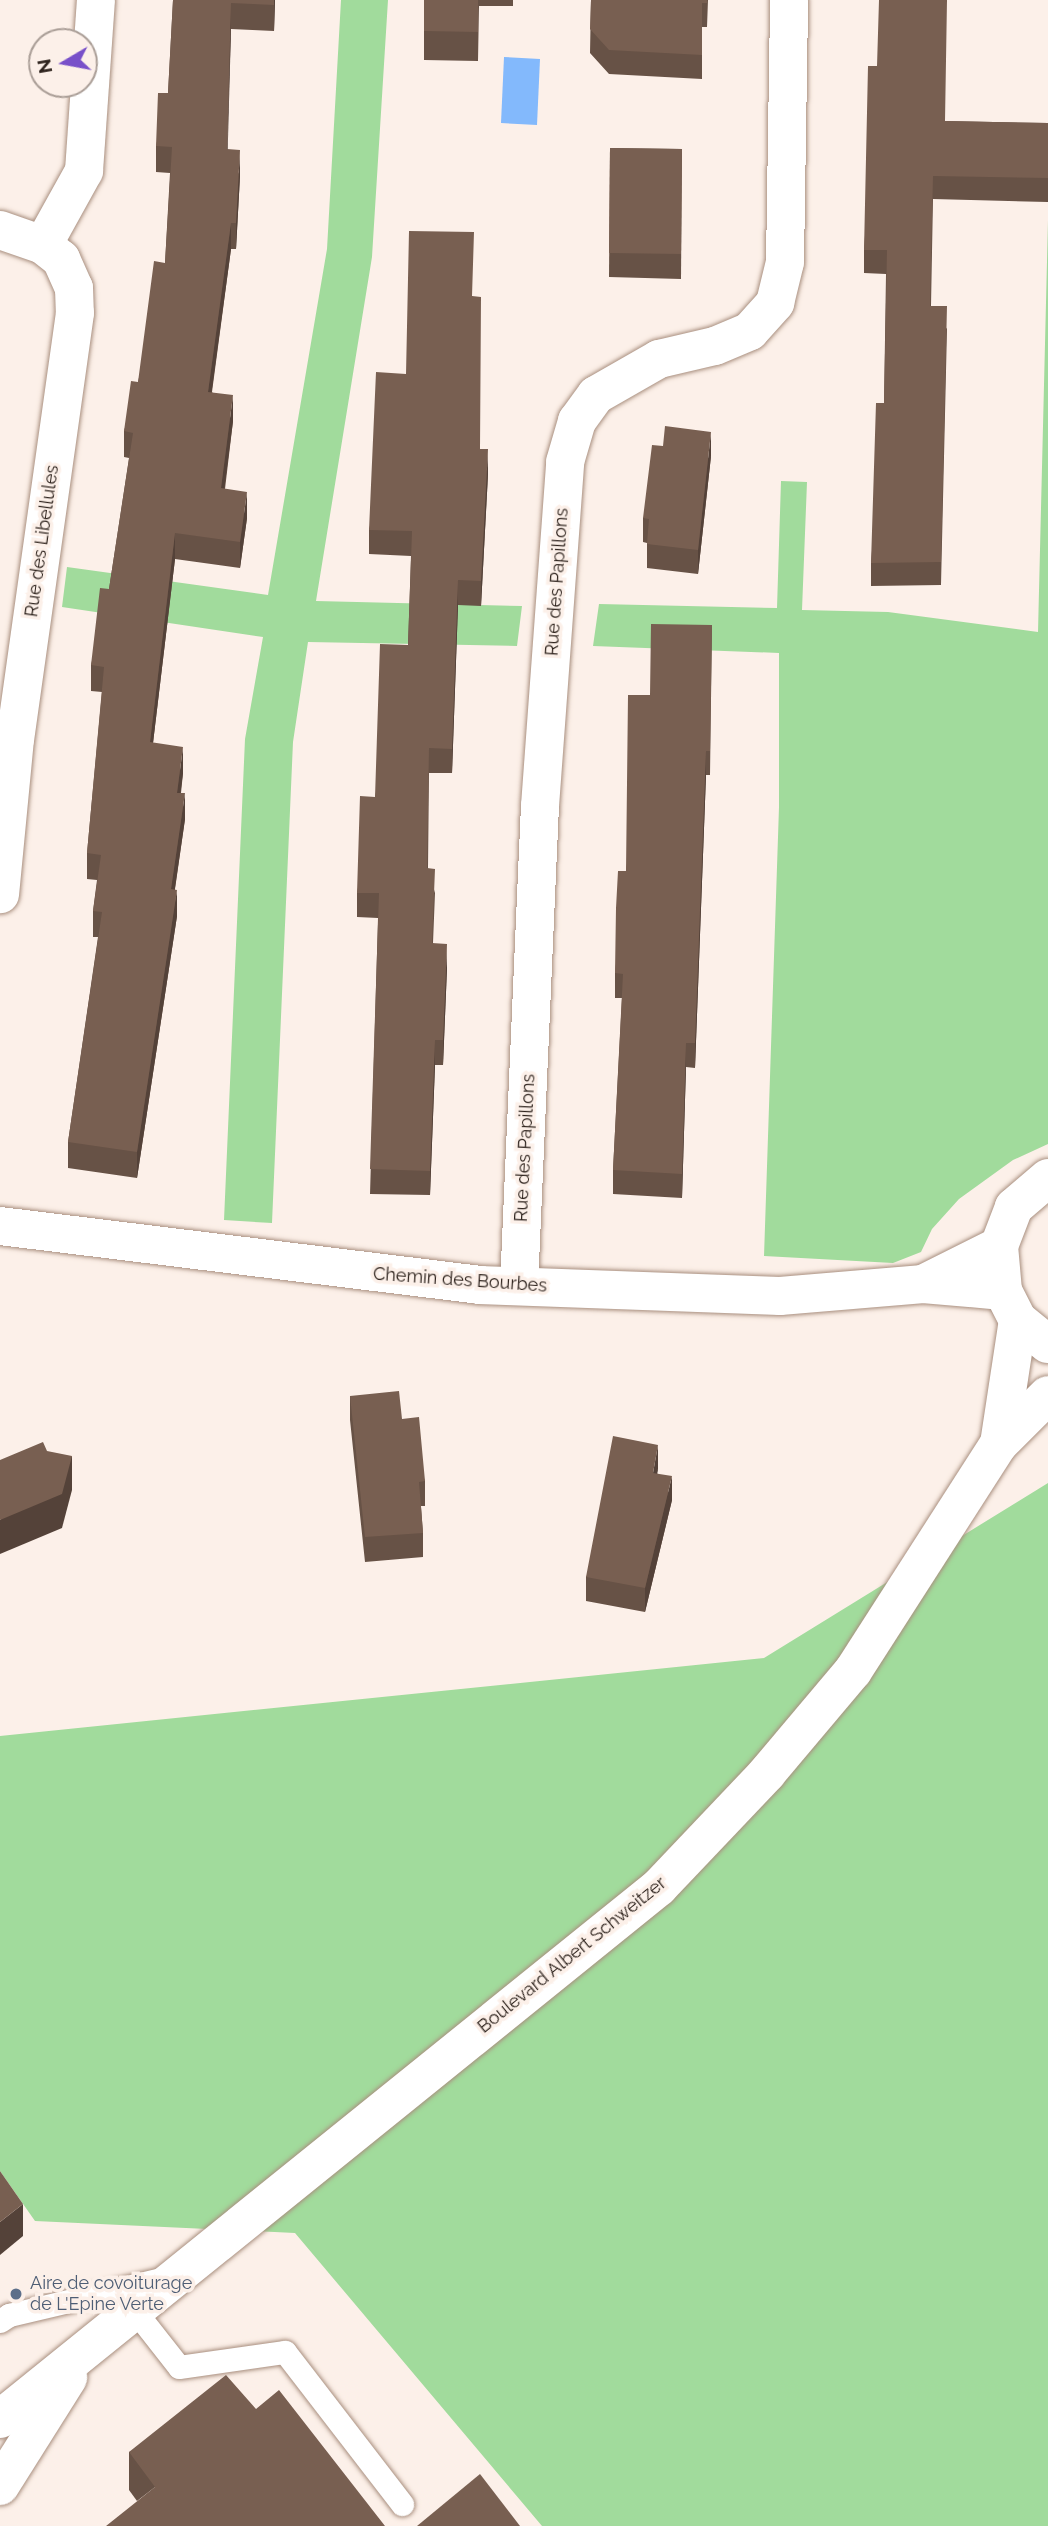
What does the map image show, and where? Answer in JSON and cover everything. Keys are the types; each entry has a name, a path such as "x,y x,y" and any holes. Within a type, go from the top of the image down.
{"street":[{"path":"43,245 84,171 96,0"},
{"name":"Rue des Papillons","path":"519,1286 540,806 565,462 577,421 596,395 659,359 715,346 750,331 775,303 785,262 789,0"},
{"name":"Rue des Libellules","path":"0,230 43,245 61,260 74,289 75,313 7,738 0,894"},
{"path":"999,1246 1014,1207 1048,1178"},
{"name":"Chemin des Bourbes","path":"0,1226 315,1268 519,1286 779,1296 923,1284 1011,1306"},
{"name":"Chemin des Bourbes","path":"923,1284 999,1246"},
{"name":"Boulevard Albert Schweitzer","path":"999,1246 1011,1306 999,1444"},
{"path":"1011,1306 1048,1343"},
{"name":"Boulevard Albert Schweitzer","path":"0,2418 659,1886 767,1773 853,1671 999,1444 1048,1395"},
{"name":"Boulevard Albert Schweitzer","path":"0,2486 85,2352"}],"lane":[{"path":"0,2321 9,2315 179,2275"},
{"path":"135,2311 179,2367 285,2352 402,2504"}],"green space":[{"path":"341,0 388,0 372,257 316,601 522,606 517,646 308,642 293,742 272,1223 224,1220 245,739 263,637 62,607 67,567 268,595 327,249"},
{"path":"1048,220 1048,1144 1013,1160 959,1199 932,1229 921,1252 893,1263 764,1256 779,807 779,653 593,646 599,604 777,608 781,481 807,482 802,610 888,612 1038,632"},
{"path":"1048,1483 1048,2526 542,2526 295,2233 35,2221 0,2171 0,1736 764,1658"}],"water":[{"path":"504,57 540,59 537,125 501,123"}],"building":[{"path":"173,0 274,0 274,5 231,3 227,149 240,150 236,223 231,223 208,392 233,395 221,488 247,492 240,542 175,533 150,742 183,747 177,793 185,793 171,889 177,890 137,1152 68,1142 102,912 93,911 101,855 87,853 104,667 91,665 100,588 109,589 133,433 124,431 131,381 138,382 154,261 165,263 172,147 156,146 158,93 168,93"},
{"path":"424,0 478,0 478,32 424,31"},
{"path":"591,0 707,0 707,3 702,3 702,55 609,50 590,29"},
{"path":"879,0 947,0 945,121 1048,123 1048,178 933,176 930,306 947,306 941,562 871,563 876,403 884,403 887,250 864,250 868,66 877,66"},
{"path":"610,148 682,149 681,254 609,253"},
{"path":"409,231 474,232 472,296 481,297 480,449 488,449 481,581 458,580 452,749 429,748 427,868 435,869 432,943 447,944 443,1040 435,1040 430,1171 370,1169 379,893 357,893 360,796 375,797 380,644 408,645 412,531 369,530 376,372 406,374"},
{"path":"665,426 711,432 698,550 647,544 649,519 643,518 652,445 663,446"},
{"path":"651,624 712,625 710,751 706,751 695,1043 686,1043 682,1174 613,1170 623,974 615,973 616,908 618,871 626,871 628,695 650,695"},
{"path":"399,1391 402,1419 419,1417 425,1481 419,1482 423,1533 365,1537 350,1396"},
{"path":"613,1436 658,1445 653,1473 672,1476 645,1588 586,1577"},
{"path":"43,1442 47,1451 72,1456 62,1494 0,1520 0,1460"},
{"path":"0,2171 23,2204 0,2222"},
{"path":"226,2375 256,2409 279,2390 385,2526 106,2526 155,2487 129,2452"},
{"path":"480,2474 520,2526 417,2526"}],"place":[{"name":"Aire de covoiturage de L'Epine Verte","path":"16,2294"}]}
